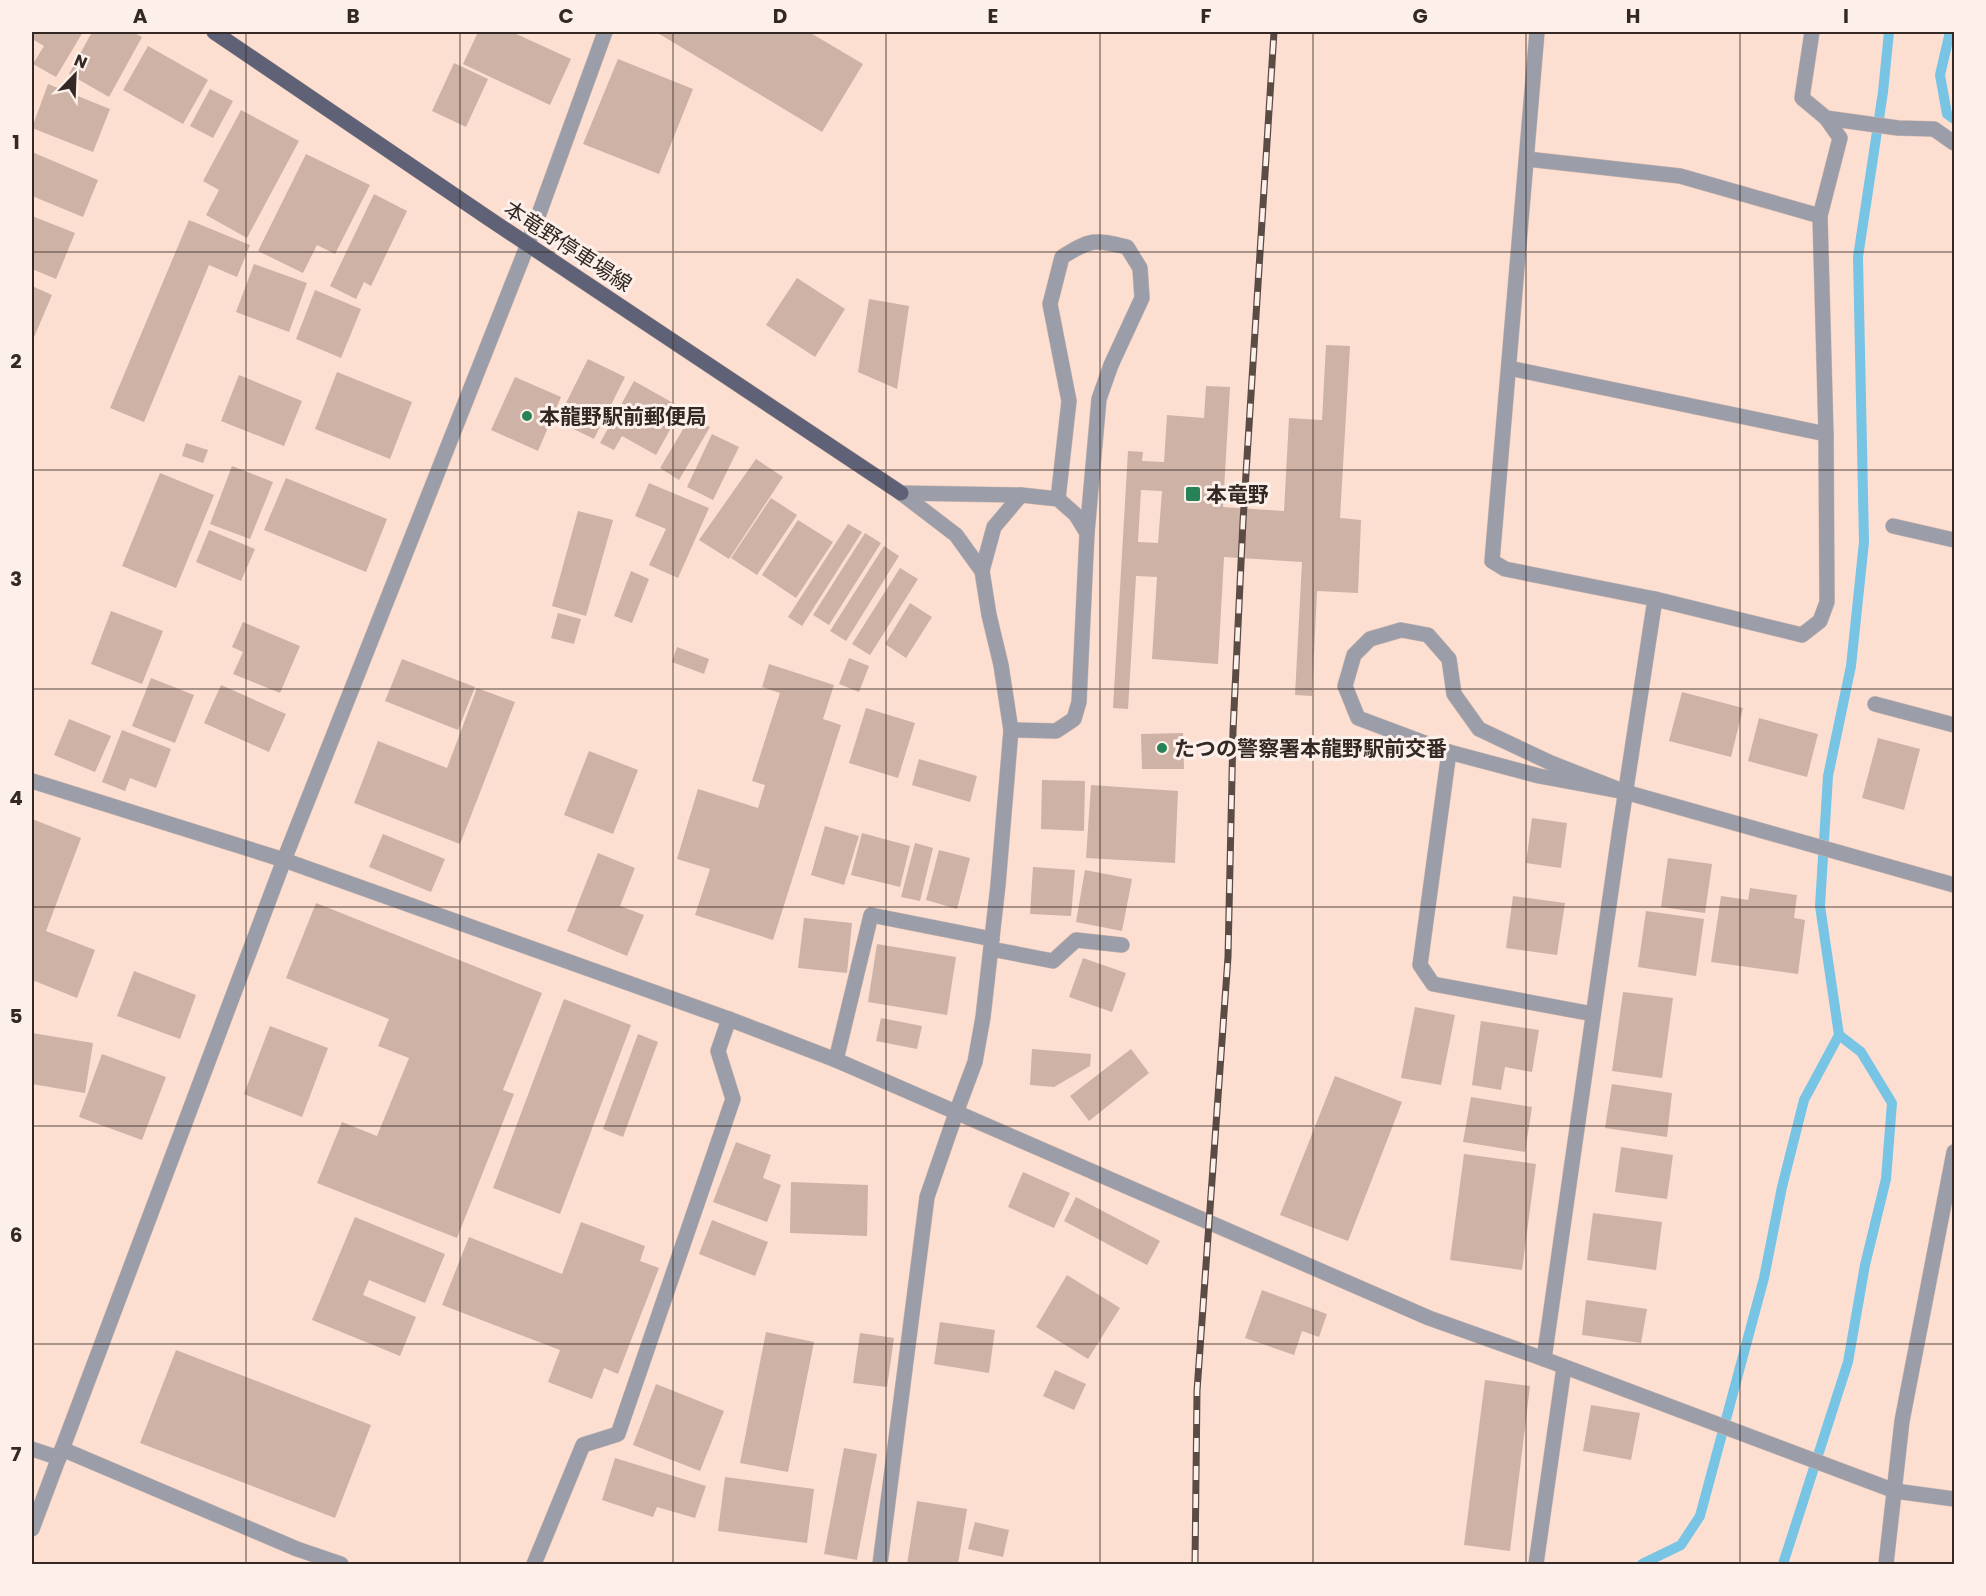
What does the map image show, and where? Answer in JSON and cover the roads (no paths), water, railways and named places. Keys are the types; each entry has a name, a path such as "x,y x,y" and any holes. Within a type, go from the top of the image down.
{"main road":[{"name":"本竜野停車場線","path":"214,32 900,494"}],"street":[{"path":"32,1529 284,860 528,244 605,32"},
{"path":"1537,32 1492,561 1505,569 1655,599 1802,635 1820,621 1827,602 1826,434 1820,216 1840,138 1826,118 1802,98 1812,32"},
{"path":"1826,118 1898,128 1934,129 1954,143"},
{"path":"1527,159 1680,176 1820,216"},
{"path":"1011,730 1056,731 1074,719 1079,702 1087,533 1099,399 1111,365 1142,298 1140,268 1127,247 1106,242 1086,242 1062,256 1050,304 1069,401 1058,499"},
{"path":"1509,368 1826,434"},
{"path":"900,494 1021,495 1058,499 1076,515 1087,533"},
{"path":"900,494 956,535 982,571"},
{"path":"880,1564 927,1197 975,1062 983,1017 1011,730 1001,665 989,615 982,571 994,527 1021,495"},
{"path":"1893,526 1954,540"},
{"path":"1544,1359 1655,599"},
{"path":"1625,792 1551,763 1479,729 1454,694 1449,659 1428,635 1401,630 1370,639 1354,655 1345,686 1358,718 1449,752 1539,776 1625,792 1954,885"},
{"path":"1875,704 1954,725"},
{"path":"1449,752 1420,965 1433,984 1593,1014"},
{"path":"32,781 284,860 729,1018 836,1060 1429,1318 1895,1491 1954,1499"},
{"path":"836,1060 871,915 1053,961 1076,940 1122,945"},
{"path":"534,1564 584,1445 618,1434 733,1099 718,1051 729,1018"},
{"path":"1886,1564 1902,1421 1954,1152"},
{"path":"1536,1564 1564,1367"},
{"path":"32,1449 61,1453 297,1549 342,1564"}],"waterway":[{"path":"1783,1564 1848,1362 1865,1265 1886,1179 1892,1103 1861,1052 1839,1035 1820,906 1828,776 1851,666 1864,542 1858,257 1883,92 1889,32"},
{"path":"1950,32 1940,75 1947,114 1954,119"},
{"path":"1642,1564 1681,1545 1700,1516 1764,1278 1782,1187 1804,1100 1839,1035"}],"railway":[{"path":"1195,1564 1197,1391 1228,957 1233,731 1243,521 1274,32"}],"place":[{"name":"本龍野駅前郵便局","path":"527,416"},
{"name":"本竜野","path":"1193,494"},
{"name":"たつの警察署本龍野駅前交番","path":"1162,748"}]}
